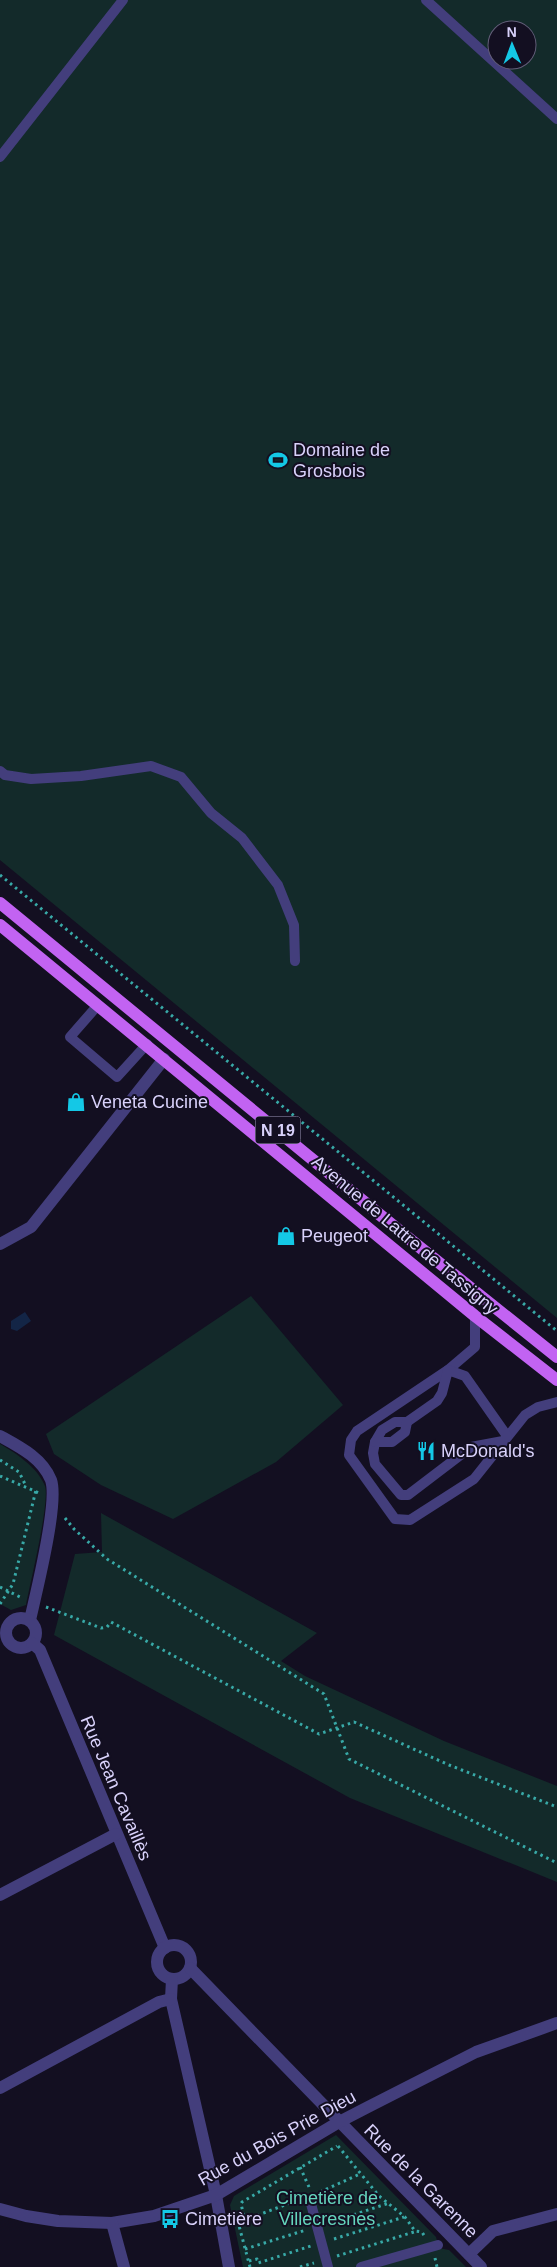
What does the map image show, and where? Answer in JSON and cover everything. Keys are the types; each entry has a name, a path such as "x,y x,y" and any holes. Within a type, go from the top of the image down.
{"main road":[{"name":"N 19","path":"0,902 407,1237 557,1357"},
{"name":"Avenue de Lattre de Tassigny","path":"0,925 475,1316 557,1380"}],"street":[{"path":"0,1244 31,1227 164,1059"},
{"path":"0,1436 38,1460 51,1480 51,1514 30,1620"},
{"path":"20,1617 30,1620 36,1628 35,1639 32,1643 20,1648 4,1644 5,1619 20,1617"},
{"name":"Rue Jean Cavaillès","path":"32,1643 40,1650 165,1948"},
{"path":"0,1895 116,1834"},
{"path":"174,1945 184,1948 191,1958 190,1968 183,1977 172,1979 162,1974 157,1964 160,1953 165,1948 174,1945"},
{"name":"Rue de la Garenne","path":"190,1968 482,2267"},
{"path":"172,1979 171,1999 216,2196 229,2267"},
{"path":"0,2088 158,2002 171,1999"},
{"name":"Rue du Bois Prie Dieu","path":"0,2209 26,2216 58,2221 112,2223 154,2216 216,2196 339,2122 476,2052 557,2023"},
{"path":"469,2254 493,2231 557,2214"},
{"path":"112,2223 124,2267"}],"lane":[{"path":"0,157 123,0"},
{"path":"426,0 557,119"},
{"path":"0,771 5,775 31,779 81,776 151,766 181,777 211,813 242,838 278,885 294,925 296,961"},
{"path":"98,1005 70,1036 117,1077 146,1044"},
{"path":"475,1316 475,1347 448,1370 357,1431 351,1440 349,1455 395,1519 410,1520 474,1479 525,1415 538,1407 557,1402"},
{"path":"448,1370 442,1393 437,1401 407,1422 395,1422 382,1430 375,1442 373,1453 375,1464 400,1495 408,1496 471,1447 505,1439"},
{"path":"448,1370 465,1376 505,1439"},
{"path":"375,1442 392,1442 405,1432 407,1422"},
{"path":"310,2200 327,2263"},
{"path":"360,2267 434,2246"}],"path":[{"path":"0,875 557,1331"},
{"path":"0,1460 20,1472 26,1486"},
{"path":"0,1476 36,1490 44,1497"},
{"path":"0,1604 13,1584 36,1490"},
{"path":"61,1512 74,1530 107,1559 324,1694 349,1759 557,1863"},
{"path":"64,1614 101,1628 107,1627 111,1622 316,1733 324,1733 354,1722 449,1765 557,1807"},
{"path":"250,2267 238,2222 245,2220 240,2204 342,2142"},
{"path":"337,2146 361,2176 368,2180 379,2196 405,2217 417,2231 422,2232 434,2246 438,2267"},
{"path":"300,2167 309,2188 310,2200"},
{"path":"300,2267 327,2263 417,2231"}],"green space":[{"name":"Domaine de Grosbois","path":"0,0 557,0 557,1318 0,860"},
{"path":"251,1296 343,1405 276,1462 173,1519 101,1485 54,1454 46,1434"},
{"path":"0,1444 32,1467 42,1479 46,1495 26,1605 11,1610 0,1604"},
{"path":"101,1513 317,1633 281,1661 305,1676 444,1741 557,1786 557,1882 350,1798 54,1635 75,1554 102,1552"},
{"name":"Cimetière de Villecresnes","path":"336,2135 436,2237 439,2248 449,2250 466,2267 243,2267 230,2205 234,2196"}],"water":[{"path":"25,1312 31,1321 17,1331 11,1329 11,1321"}],"place":[{"name":"Domaine de Grosbois","path":"278,460"},
{"name":"Veneta Cucine","path":"76,1102"},
{"name":"Peugeot","path":"286,1236"},
{"name":"McDonald's","path":"426,1451"},
{"name":"Cimetière","path":"170,2219"}]}
